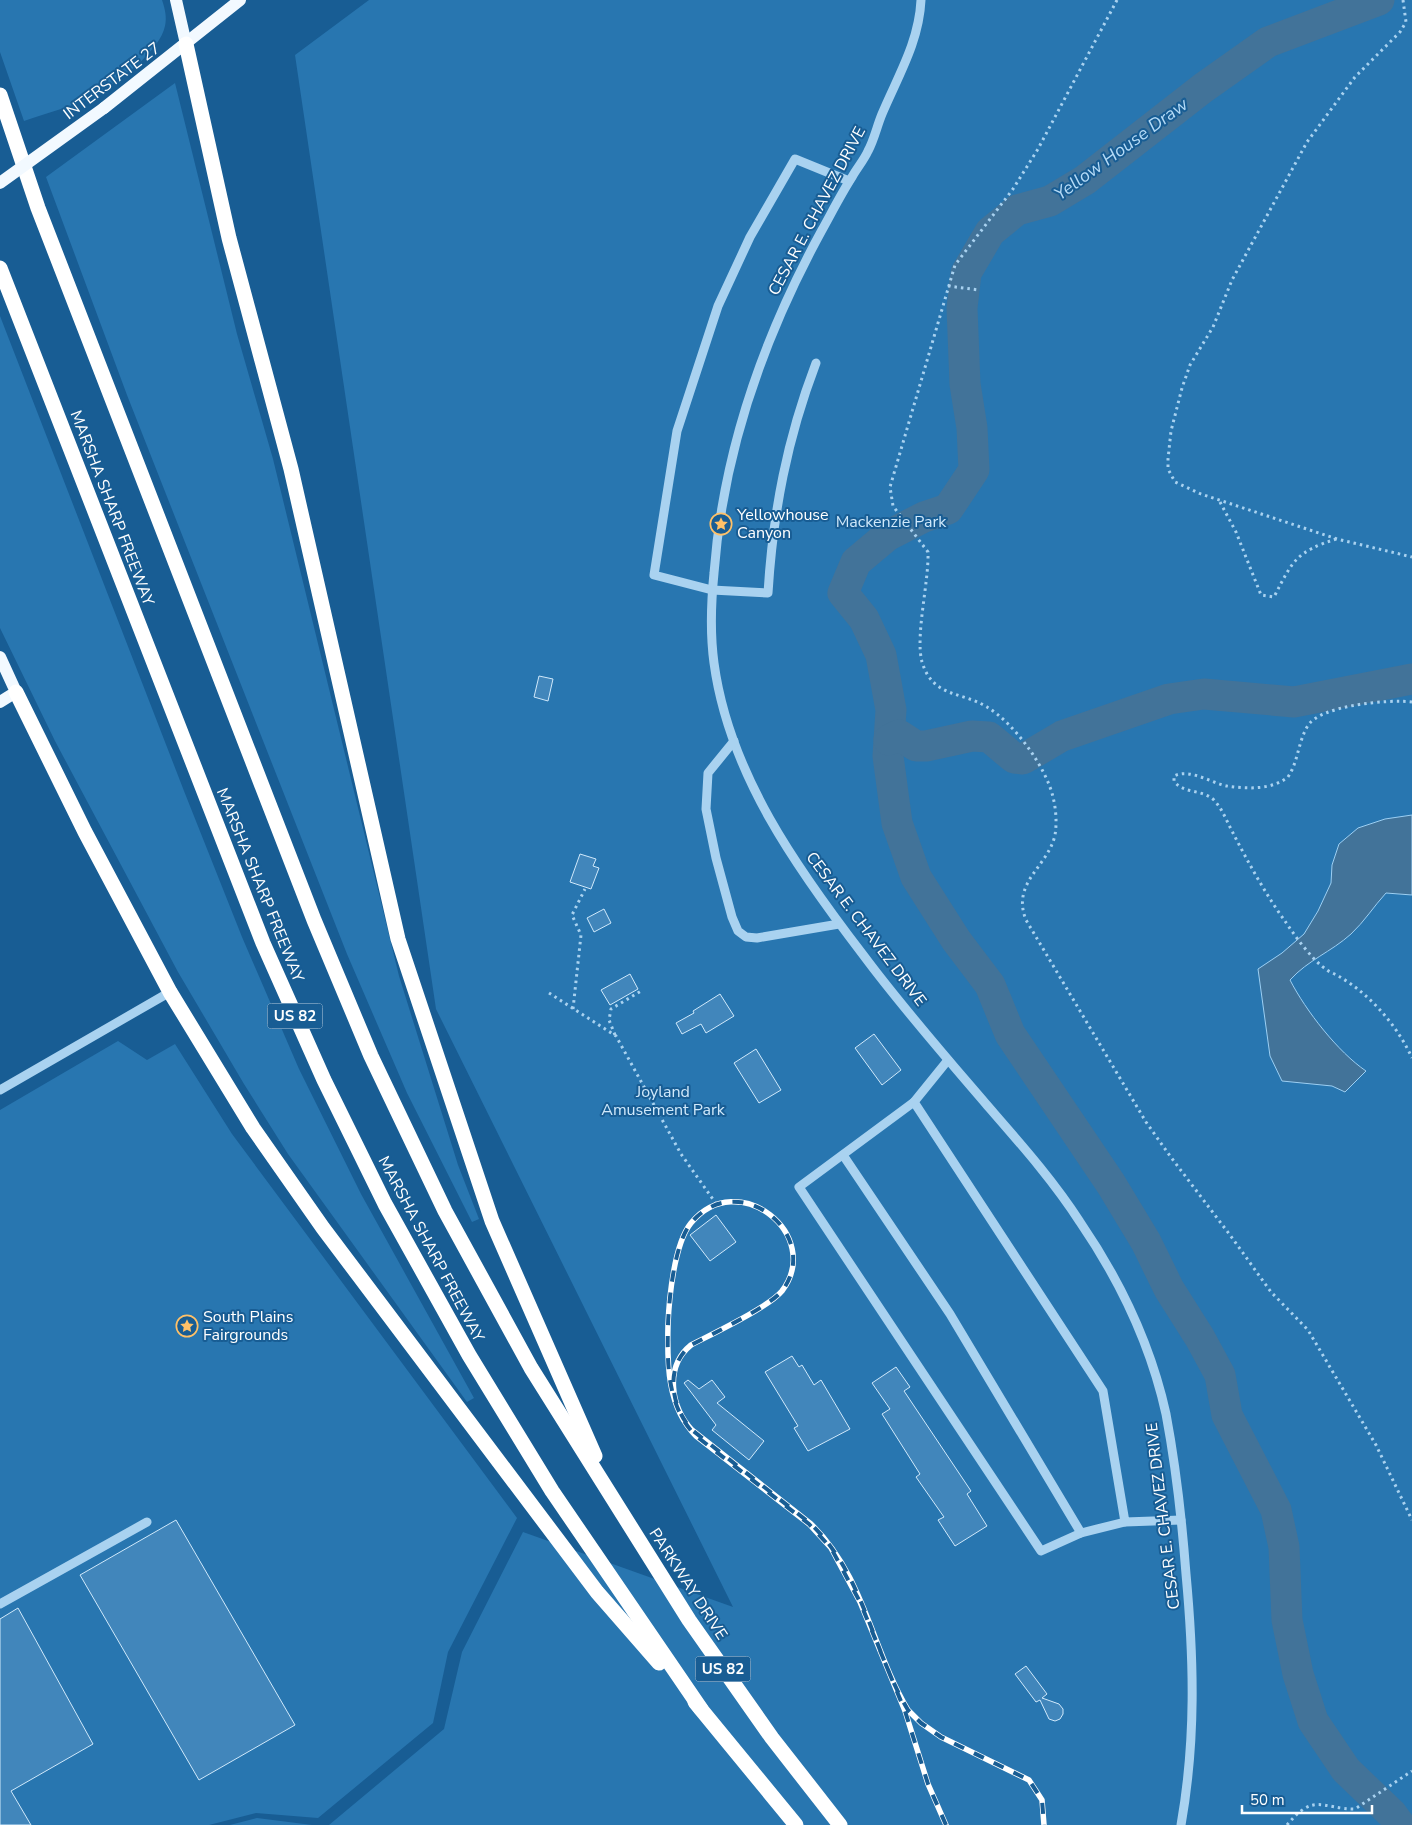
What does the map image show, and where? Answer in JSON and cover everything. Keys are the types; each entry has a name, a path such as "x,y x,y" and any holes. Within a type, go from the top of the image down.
{"highway":[{"path":"186,44 228,238 291,469 398,939 492,1221 616,1505"},
{"name":"MARSHA SHARP FREEWAY","path":"0,94 38,208 63,273 314,920 372,1056 446,1211 516,1342 616,1505"},
{"name":"MARSHA SHARP FREEWAY","path":"0,268 263,943 324,1080 385,1204 469,1355 552,1491 701,1709"},
{"path":"16,692 86,832 170,992 253,1128 323,1228 597,1592 701,1709"},
{"name":"PARKWAY DRIVE","path":"616,1505 689,1620 772,1738 840,1825"},
{"name":"US 82","path":"701,1709 796,1825"}],"main road":[{"path":"176,0 186,44"},
{"name":"INTERSTATE 27","path":"0,183 104,108 240,0"},
{"path":"0,657 16,692 0,702"}],"street":[{"name":"CESAR E. CHAVEZ DRIVE","path":"920,0 916,33 869,150 849,181 793,283 769,340 749,398 723,496 716,536 712,590 714,664 721,700 734,741 753,786 772,822 839,924 948,1060 1056,1187 1078,1218 1118,1285 1152,1367 1165,1410 1182,1520 1194,1679 1193,1727 1181,1825"},
{"path":"816,363 802,398 779,488 771,536 768,594 712,590 654,575 677,432 718,306 750,237 795,159 849,181"},
{"path":"734,741 708,772 706,809 716,858 732,917 738,931 746,937 757,938 839,924"},
{"path":"0,1090 170,992"},
{"path":"948,1060 914,1102 799,1187 1041,1551 1081,1533 1125,1522 1182,1520"},
{"path":"914,1102 1103,1391 1125,1522"},
{"path":"842,1155 950,1314 1081,1533"},
{"path":"0,1604 147,1522"}],"path":[{"path":"1117,0 1038,148 1013,189 961,256 948,286 933,344 890,487 891,502 928,552 920,650 926,672 938,687 985,705 994,711 1020,738 1041,768 1052,794 1055,806 1055,834 1046,856 1034,870 1024,892 1021,905 1026,920 1146,1122 1271,1292 1308,1330 1376,1446 1412,1520"},
{"path":"1403,0 1406,10 1406,22 1400,32 1354,77 1307,142 1232,280 1213,327 1188,373 1171,431 1168,469 1175,482 1220,502 1337,539 1412,557"},
{"path":"948,286 979,290"},
{"path":"1220,502 1236,532 1261,595 1274,597 1294,560 1309,549 1337,539"},
{"path":"1412,702 1402,701 1350,706 1319,716 1306,728 1288,777 1271,786 1228,786 1184,773 1174,776 1177,786 1206,794 1214,800 1224,813 1233,833 1285,921 1326,970 1341,977 1358,990 1388,1019 1398,1032 1412,1058"},
{"path":"573,1009 581,935 572,915 585,889"},
{"path":"641,990 611,1009 608,1020 682,1154 717,1205"},
{"path":"549,993 616,1036"},
{"path":"1287,1825 1304,1808 1318,1804 1354,1808 1412,1771"}],"green space":[{"path":"0,0 162,0 166,23 162,35 148,54 140,63 111,85 84,100 24,121 0,52"},
{"name":"Mackenzie Park","path":"369,0 1412,0 1412,1825 329,1825 444,1729 462,1652 523,1532 733,1607 436,1009 295,55"},
{"path":"175,83 237,334 273,459 399,976 458,1165 479,1219 472,1222 407,1093 347,954 127,395 46,177"},
{"path":"0,316 242,937 299,1069 361,1194 474,1398 467,1402 288,1154 244,1084 178,972 55,741 0,628"},
{"name":"South Plains Fairgrounds","path":"118,1041 147,1060 175,1044 232,1134 517,1518 448,1652 433,1723 318,1818 256,1813 209,1825 1,1825 0,1823 0,1110"},
{"path":"257,1818 312,1825 230,1825"}],"shaded area":[{"path":"1412,815 1412,895 1386,893 1351,934 1304,967 1290,980 1305,1005 1334,1042 1366,1071 1345,1092 1332,1086 1282,1081 1270,1056 1258,969 1282,953 1304,934 1318,911 1331,883 1332,865 1339,844 1358,828 1385,819"}],"building":[{"path":"539,676 553,679 548,701 534,697"},
{"path":"580,854 596,859 593,866 599,868 591,889 570,882"},
{"path":"604,909 611,923 594,932 587,918"},
{"path":"630,974 638,989 610,1005 601,990"},
{"path":"720,994 734,1016 706,1033 701,1024 682,1034 676,1023 694,1013 693,1011"},
{"path":"874,1034 901,1070 882,1085 855,1048"},
{"path":"756,1049 781,1090 759,1103 734,1063"},
{"path":"716,1215 736,1242 710,1261 690,1235"},
{"path":"792,1356 799,1367 802,1365 814,1385 821,1380 850,1429 808,1451 794,1428 798,1426 765,1372"},
{"path":"896,1367 910,1387 904,1391 971,1491 967,1494 987,1526 955,1546 938,1520 944,1517 916,1477 920,1474 882,1414 890,1409 872,1383"},
{"path":"688,1380 699,1389 712,1380 725,1397 717,1403 764,1441 749,1460 712,1430 716,1425 684,1383"},
{"path":"176,1520 295,1725 199,1780 80,1575"},
{"path":"18,1608 93,1744 11,1791 31,1825 0,1825 0,1619"},
{"path":"1026,1666 1047,1694 1042,1698 1059,1704 1063,1709 1060,1719 1055,1721 1049,1719 1040,1700 1036,1702 1015,1674"}],"waterway":[{"name":"Yellow House Draw","path":"1379,0 1268,42 1203,88 1085,180 1050,201 1017,210 990,232 966,273 962,308 965,384 972,428 974,470 948,509 924,517 887,536 856,562 843,593 864,619 881,655 891,710 888,756 897,823 916,877 956,940 990,985 1010,1034 1111,1184 1146,1242 1169,1289 1200,1338 1220,1375 1227,1415 1276,1510 1284,1547 1287,1620 1298,1674 1313,1721 1346,1770 1392,1814 1400,1825"},
{"path":"889,740 899,735 916,746 926,746 972,736 989,737 1014,758 1023,759 1062,736 1169,699 1204,694 1294,702 1412,679"}],"railway":[{"path":"946,1825 928,1784 905,1711 860,1602 831,1548 809,1524 696,1436 686,1425 679,1412 674,1398 671,1384 668,1355 671,1287 680,1244 685,1232 691,1223 710,1207 731,1202 752,1205 770,1215 784,1230 792,1249 792,1270 782,1291 765,1305 691,1345 682,1354 674,1375 675,1399 679,1410 692,1430 811,1524 829,1544 855,1589 866,1614 885,1663 896,1687 908,1710 921,1723 941,1737 1029,1780 1042,1800 1044,1825"}],"place":[{"name":"Yellowhouse Canyon","path":"721,524"},
{"name":"South Plains Fairgrounds","path":"187,1326"}],"park label":[{"name":"Joyland Amusement Park","path":"663,1101"}]}
